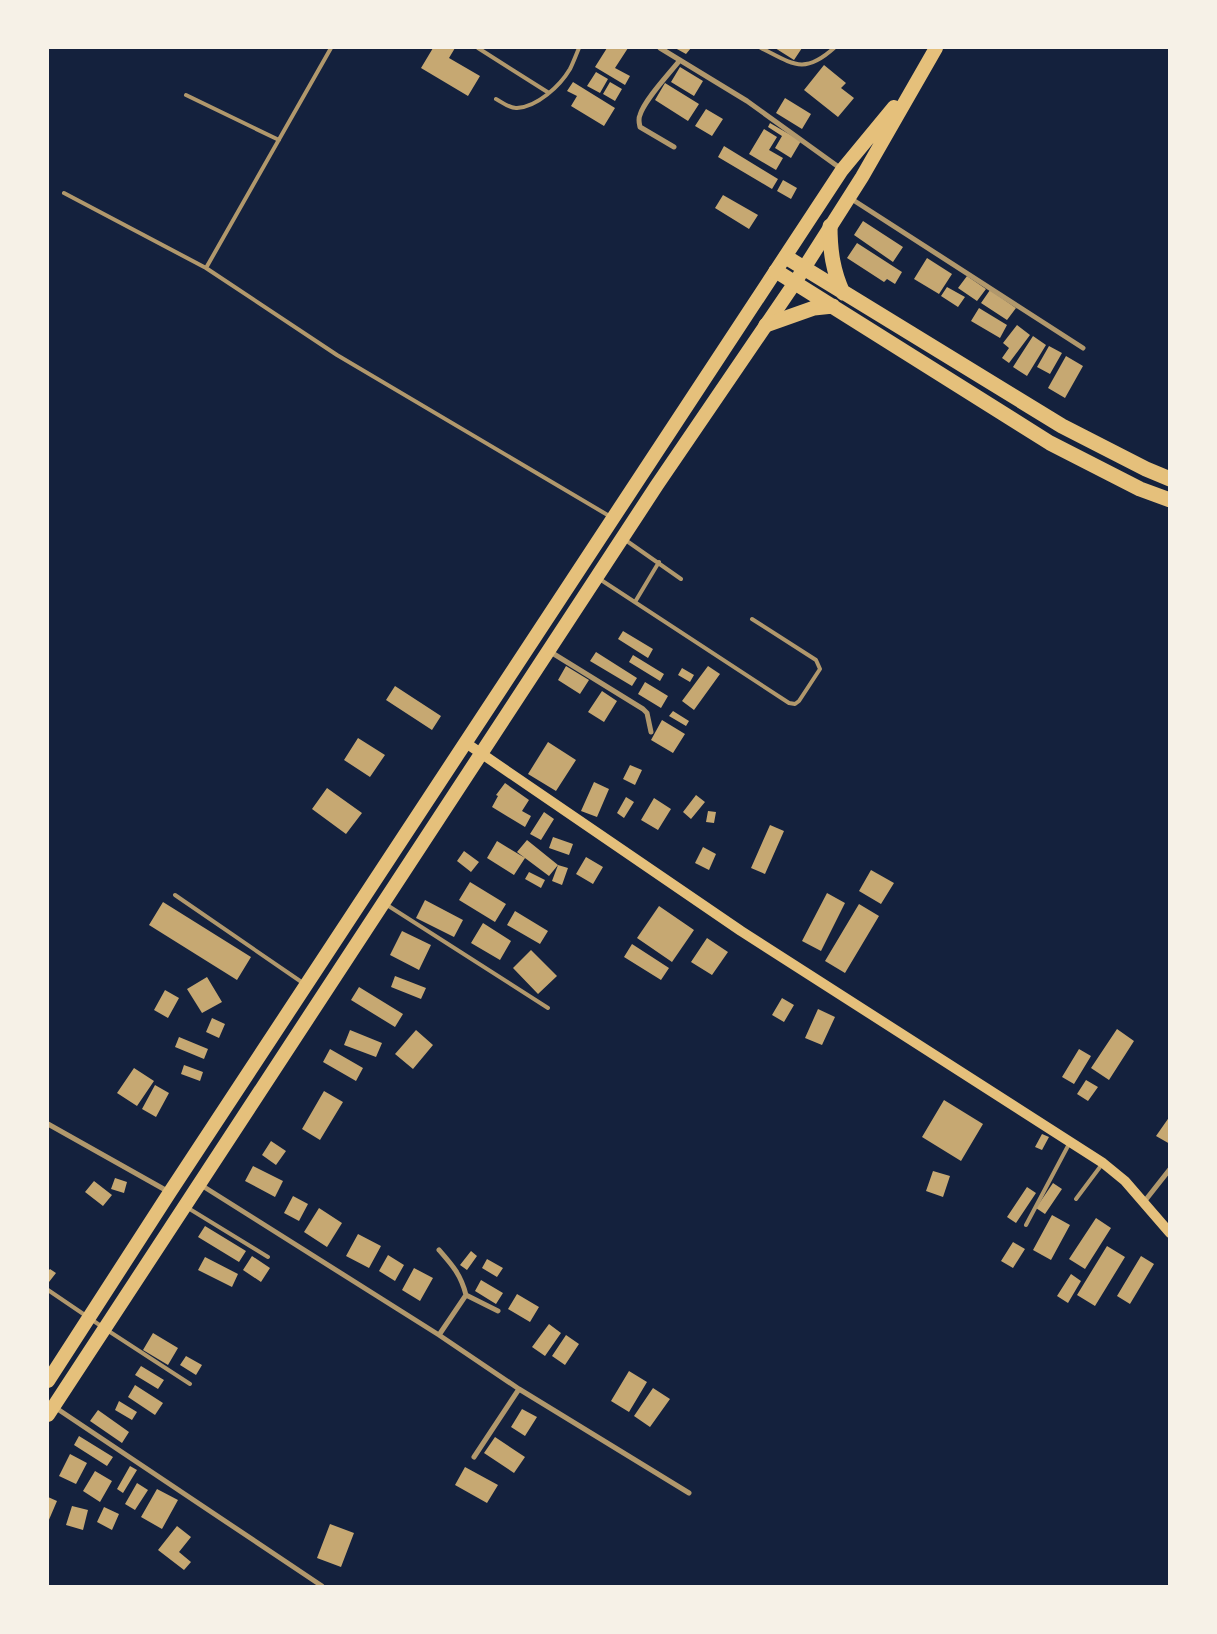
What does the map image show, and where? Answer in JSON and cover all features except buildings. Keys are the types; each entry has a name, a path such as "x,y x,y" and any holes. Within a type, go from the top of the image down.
{"highway":[{"path":"50,1410 105,1329 198,1183 596,577 850,198 916,82 932,49"},
{"path":"48,1381 170,1192 842,170 916,82"},
{"path":"830,226 831,258 836,278 843,293"},
{"path":"786,257 1062,426 1146,469 1170,479"},
{"path":"776,271 1050,443 1140,489 1170,500"},
{"path":"766,325 814,308 833,306"},
{"path":"283,1021 298,1030"}],"main road":[{"path":"466,743 741,931 1103,1163 1125,1181 1170,1233"}],"street":[{"path":"660,48 747,101 842,170"},
{"path":"674,148 640,126 639,116 644,105 680,60"},
{"path":"850,198 1083,348"},
{"path":"549,650 643,709 646,713 651,732"},
{"path":"48,1124 170,1192"},
{"path":"1144,1202 1170,1169"},
{"path":"198,1183 439,1335 519,1389 689,1493"},
{"path":"439,1250 457,1271 466,1294 498,1311"},
{"path":"439,1335 466,1294"},
{"path":"474,1457 519,1389"},
{"path":"50,1410 322,1586"}],"lane":[{"path":"206,268 330,48"},
{"path":"478,48 549,93"},
{"path":"496,99 516,108 531,104 549,93 569,70 579,48"},
{"path":"761,48 799,64 808,64 821,59 834,48"},
{"path":"186,95 279,140"},
{"path":"64,193 206,268 337,355 612,518"},
{"path":"622,538 681,578"},
{"path":"635,602 659,562"},
{"path":"596,577 789,703 795,704 799,701 820,669 819,664 816,660 752,618"},
{"path":"175,895 307,986"},
{"path":"383,902 548,1008"},
{"path":"1026,1225 1070,1142"},
{"path":"1076,1199 1103,1163"},
{"path":"184,1205 268,1258"},
{"path":"48,1290 190,1384"}]}
